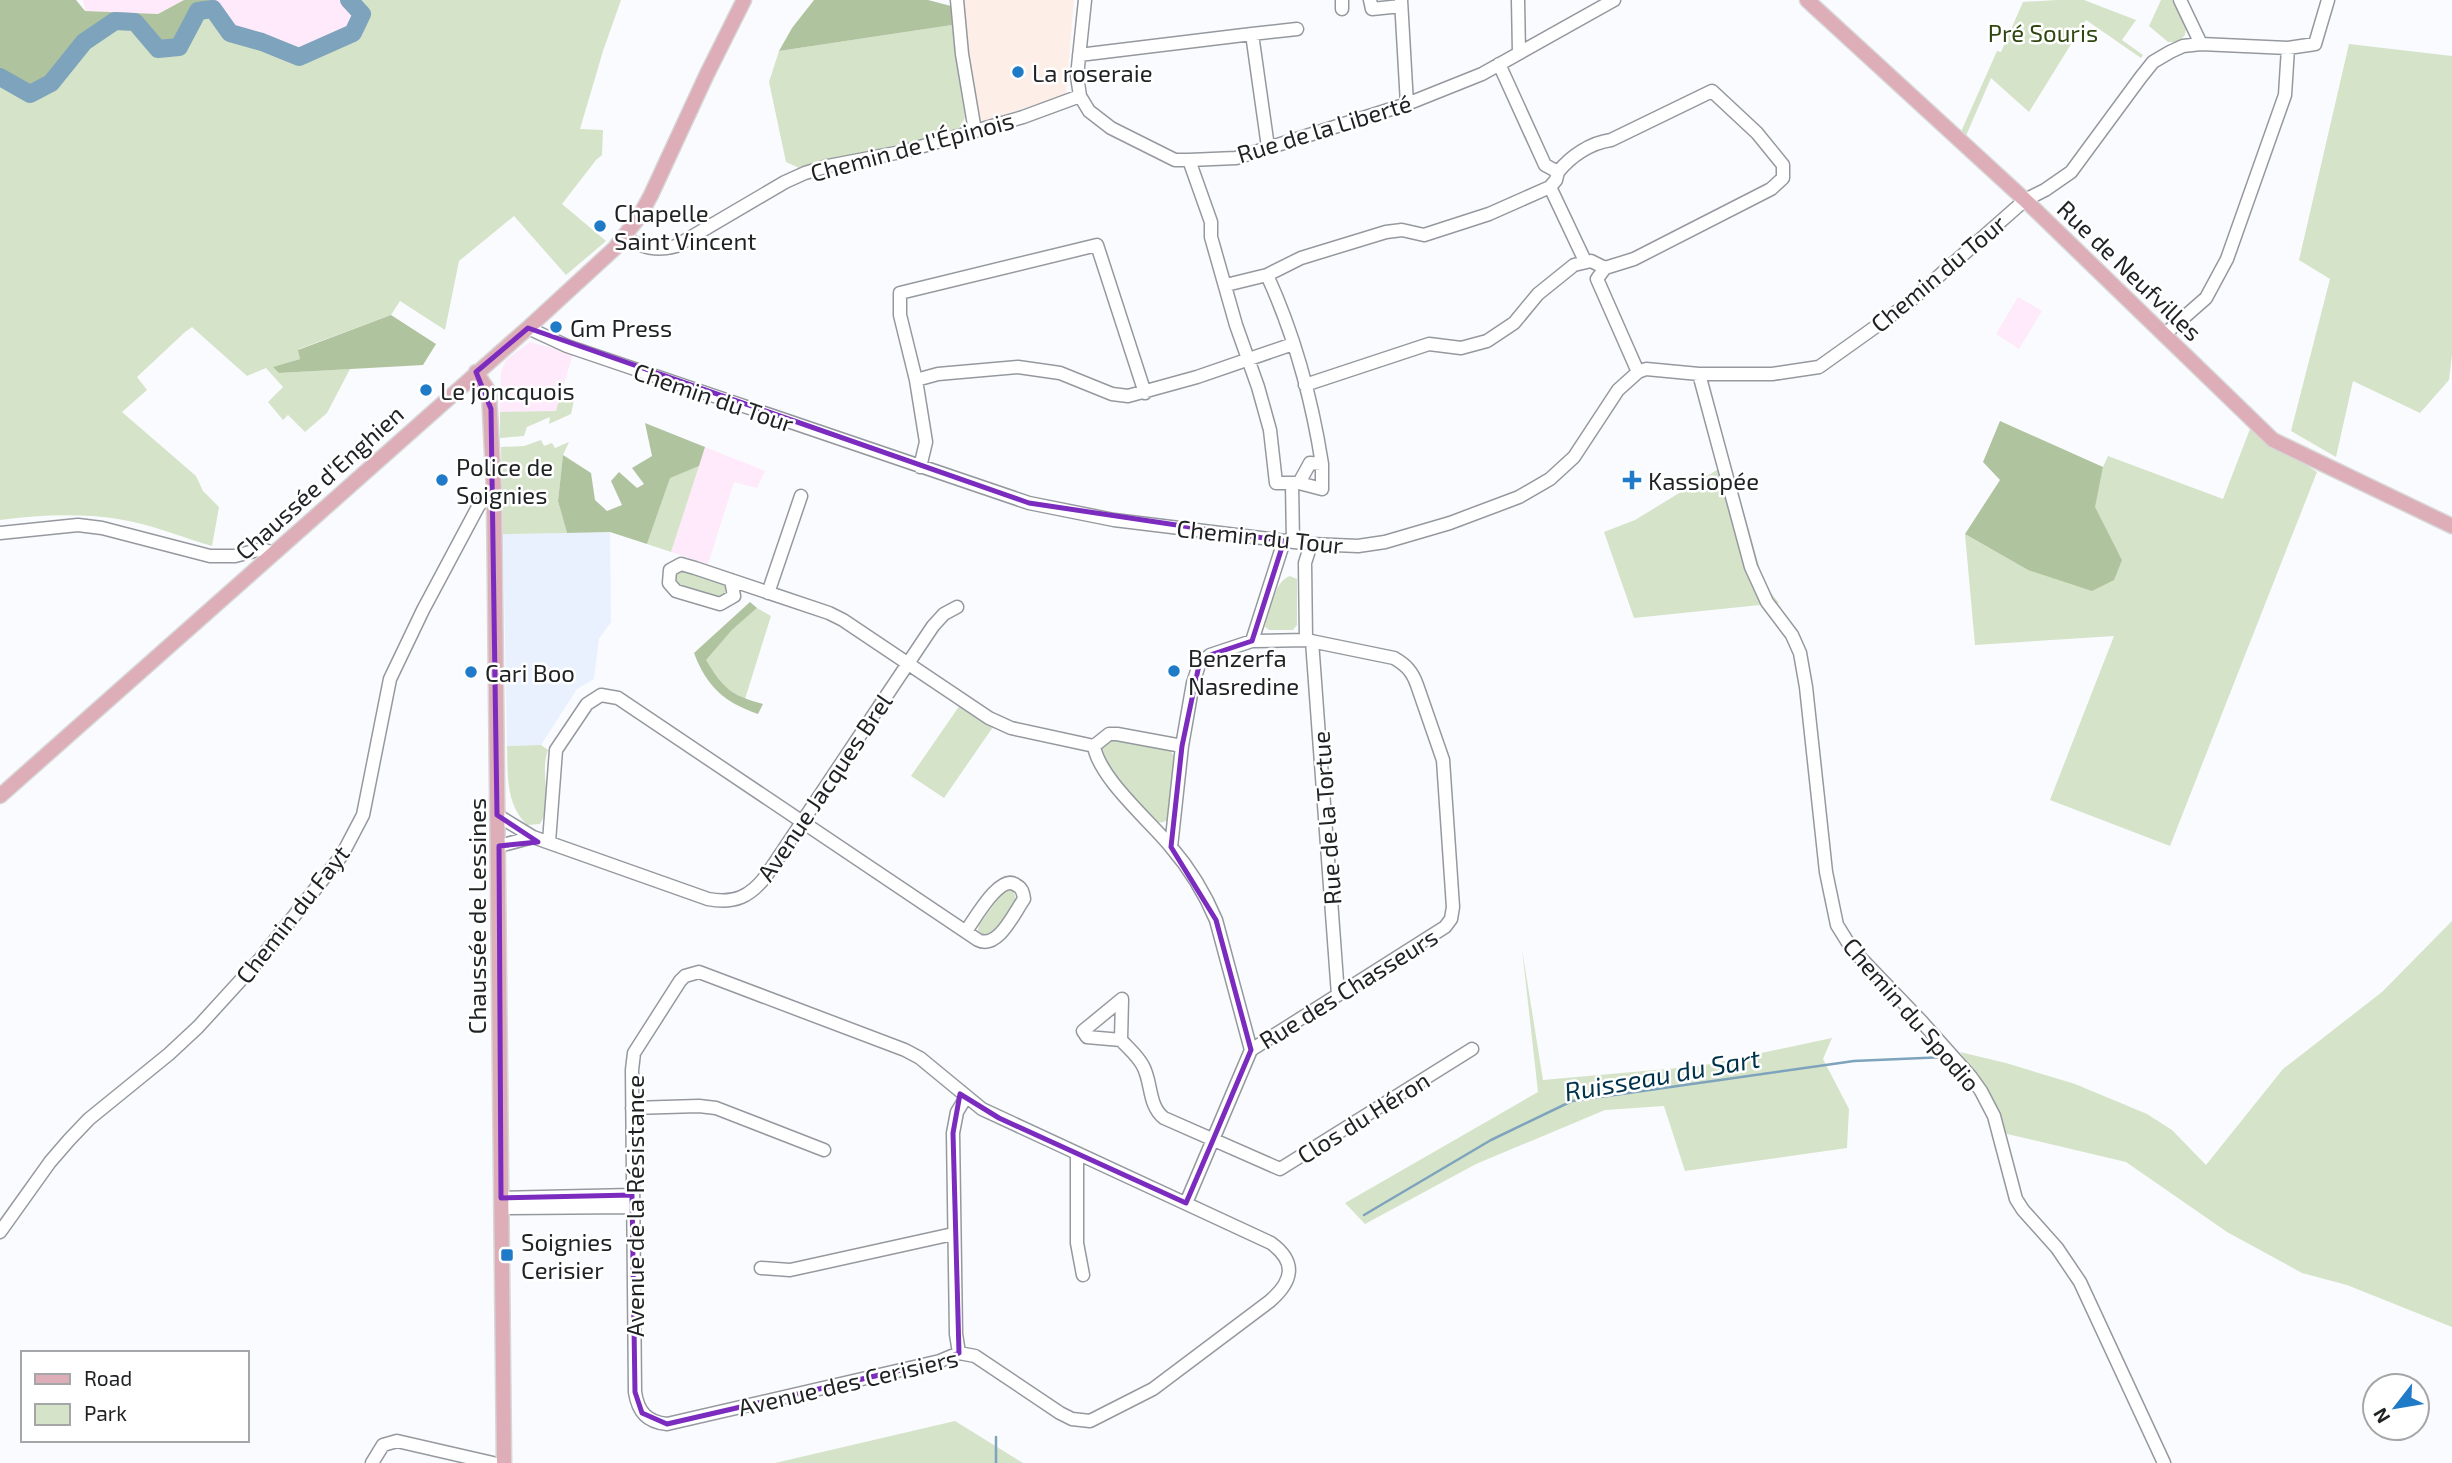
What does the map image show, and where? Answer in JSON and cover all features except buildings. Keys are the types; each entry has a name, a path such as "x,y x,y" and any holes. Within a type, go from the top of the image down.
{"main road":[{"name":"Chaussée d'Enghien","path":"0,796 528,328 624,238 651,195 706,74 744,0"},
{"name":"Rue de Neufvilles","path":"1807,0 2025,200 2273,440 2452,526"},
{"name":"Chaussée de Lessines","path":"476,372 489,392 494,493 504,1463"}],"street":[{"path":"957,0 962,54 975,131"},
{"path":"1080,96 1077,76 1085,0"},
{"path":"1370,0 1372,9 1401,3 1407,104"},
{"path":"1518,0 1519,53"},
{"name":"Rue de la Liberté","path":"1080,96 1088,111 1111,128 1175,160 1236,158 1407,104 1482,74 1614,0"},
{"path":"2180,0 2201,44"},
{"path":"2165,334 2206,299 2227,259 2285,95 2288,48 2315,44 2328,0"},
{"path":"1079,55 1297,29"},
{"path":"1252,34 1268,147"},
{"name":"Chemin du Tour","path":"528,328 567,345 1029,503 1066,512 1311,544 1358,547 1424,531 1518,497 1550,479 1574,457 1618,390 1638,372 1658,369 1699,374 1772,374 1819,367 1906,305 2025,200 2070,172 2153,62 2183,46 2201,44 2288,48"},
{"path":"1499,64 1545,165 1555,179 1585,261"},
{"path":"1226,285 1267,275 1301,258 1386,232 1402,230 1424,235 1489,214 1555,179 1567,161 1579,155 1585,148 1611,140 1713,90 1758,133 1783,165 1783,178 1770,189 1634,259 1605,268 1597,279 1638,372"},
{"name":"Chemin de l'Épinois","path":"624,238 661,251 676,246 805,173 906,151 1080,96"},
{"path":"1189,160 1211,222 1212,237 1236,325 1270,430 1276,483 1296,483 1322,489 1322,464 1315,420 1293,344 1267,275"},
{"path":"920,467 926,442 916,380 900,315 900,293 1097,245 1145,393"},
{"path":"1305,385 1429,344 1461,348 1487,341 1514,323 1538,293 1574,265 1591,261 1605,268"},
{"path":"916,380 938,374 1018,367 1060,373 1112,394 1128,396 1145,393 1293,344"},
{"name":"Chemin du Spodio","path":"1699,374 1751,567 1760,590 1792,635 1800,653 1826,872 1837,925 1852,949 1971,1076 1994,1116 2017,1199 2023,1210 2057,1248 2080,1282 2164,1463"},
{"path":"1252,641 1289,541 1296,483 1310,463 1322,464"},
{"name":"Chemin du Fayt","path":"0,1232 69,1140 89,1119 198,1027 261,958 342,855 363,815 390,679 479,505 494,493"},
{"path":"768,593 801,496"},
{"path":"0,533 78,525 102,528 210,556 235,556 262,550 272,553"},
{"name":"Rue de la Tortue","path":"1311,544 1305,563 1309,640 1338,995"},
{"path":"731,580 734,596 720,604 676,591 669,583 670,570 681,564 731,580 843,620 989,718 1011,728 1094,746"},
{"name":"Avenue Jacques Brel","path":"498,815 533,837 708,899 722,902 747,896 759,886 933,626 944,614 957,607"},
{"name":"Rue des Chasseurs","path":"1182,746 1193,683 1199,665 1210,655 1252,641 1309,640 1394,658 1412,672 1443,760 1453,907 1451,919 1445,927 1251,1050 1186,1203"},
{"path":"549,842 556,750 587,704 601,695 618,698 966,931 985,943 992,942 1024,899 1019,886 1011,882 997,888 966,931"},
{"path":"1094,746 1109,734 1182,746 1171,847"},
{"path":"1094,746 1096,758 1171,847 1198,884 1216,920 1251,1050"},
{"path":"499,846 533,837"},
{"name":"Avenue de la Résistance","path":"667,1424 648,1419 637,1405 632,1108 634,1053 680,981 692,973 706,973 905,1050 920,1058 966,1097"},
{"path":"1121,1040 1143,1066 1158,1113 1213,1139"},
{"name":"Clos du Héron","path":"1213,1139 1280,1169 1472,1049"},
{"path":"959,1353 953,1234 953,1133 957,1112 966,1097 999,1118 1186,1203"},
{"path":"632,1108 716,1108 824,1150"},
{"path":"1077,1154 1077,1243 1083,1275"},
{"name":"Avenue de la Résistance","path":"501,1203 632,1201"},
{"name":"Avenue des Cerisiers","path":"667,1424 940,1361 959,1353 975,1356 1060,1413 1080,1421 1101,1417 1153,1389 1270,1301 1288,1281 1289,1270 1280,1250 1186,1203"},
{"path":"761,1268 790,1270 953,1234"},
{"path":"372,1463 383,1445 397,1441 493,1463"}],"highlighted area":[{"path":"528,328 1029,503 1284,541 1252,641 1210,655 1199,665 1182,746 1171,847 1216,920 1251,1050 1186,1203 999,1118 960,1094 953,1133 959,1353 940,1361 667,1424 642,1413 635,1392 632,1195 501,1198 499,846 538,842 497,815 491,409 476,372"}],"shaded area":[{"path":"83,0 184,0 158,14 85,11"},
{"path":"213,0 349,0 362,14 353,33 299,57 230,33 213,9"},
{"name":"La roseraie","path":"962,0 1074,0 1066,94 974,125"},
{"path":"2018,297 2042,311 2019,349 1996,334"},
{"path":"530,342 573,354 556,411 500,412 501,371 507,359"},
{"path":"705,447 765,471 757,488 734,482 708,564 671,552"},
{"path":"610,532 611,622 599,639 594,679 577,689 541,745 507,746 503,534"}],"green space":[{"path":"0,0 76,0 85,11 158,14 184,0 213,0 213,9 198,12 179,47 158,49 135,22 114,22 84,43 51,83 30,94 0,77"},
{"path":"349,0 621,0 580,129 603,130 602,155 562,204 606,241 566,275 514,216 459,261 445,330 400,301 391,315 299,349 300,359 274,367 279,373 350,369 327,413 305,432 288,415 283,420 268,402 283,387 266,368 247,376 192,327 185,332 137,377 147,390 122,412 196,476 203,491 219,507 212,546 142,524 103,517 59,515 0,520 0,77 30,94 51,83 84,42 115,21 135,22 158,49 198,11 213,9 230,33 299,57 353,33 361,14"},
{"path":"814,0 928,0 951,6 952,25 779,51 792,28"},
{"name":"Pré Souris","path":"2084,0 2136,20 2122,40 2143,55 2141,58 2086,20 2029,112 1991,78 1965,138 1960,134 1997,51 2001,52 2023,2"},
{"path":"2161,0 2172,0 2186,28 2185,35 2178,42 2168,42 2149,26"},
{"path":"952,25 965,118 959,128 799,168 786,162 769,82 779,51"},
{"path":"2349,44 2452,56 2452,355 2449,380 2420,413 2353,381 2336,457 2291,431 2330,279 2299,260"},
{"path":"391,315 436,344 423,365 279,373 273,367 300,359 298,350"},
{"path":"562,390 575,395 571,414 549,424 550,417 527,427 524,436 500,438 500,412 556,411"},
{"path":"2000,421 2103,467 2095,507 2122,560 2114,580 2092,591 2028,570 1965,534 2000,480 1983,462"},
{"path":"645,423 705,447 699,466 670,478 647,544 610,532 567,533 558,501 563,455 591,473 595,500 607,511 622,505 611,481 619,472 637,488 644,484 632,468 652,456"},
{"path":"2250,429 2317,472 2170,846 2050,800 2114,636 1975,645 1965,534 2028,570 2122,560 2094,507 2108,456 2223,499"},
{"path":"541,440 544,446 552,443 555,448 569,442 563,455 558,501 567,533 503,534 501,447 524,446"},
{"path":"1730,462 1764,584 1779,603 1634,618 1604,532 1635,520"},
{"path":"699,466 671,552 647,544 670,477"},
{"path":"680,569 722,582 725,593 719,599 678,585 674,582 673,575"},
{"path":"1290,576 1297,579 1297,625 1293,630 1269,630 1265,627 1274,595 1281,583"},
{"path":"750,602 757,608 732,630 706,660 717,677 735,694 763,704 758,714 735,704 718,692 705,675 694,653"},
{"path":"757,608 771,616 745,699 723,687 705,660 732,630"},
{"path":"960,705 993,727 944,798 911,776"},
{"path":"1111,738 1168,748 1175,757 1170,819 1156,822 1151,819 1103,760 1101,747"},
{"path":"541,745 548,750 545,769 546,807 540,824 527,825 511,798 507,746"},
{"path":"1005,889 1013,890 1016,899 993,934 983,936 978,930 979,925"},
{"path":"2452,921 2452,1327 2347,1285 2302,1273 2227,1232 2126,1162 2003,1133 1984,1086 1960,1052 2075,1084 2147,1114 2172,1130 2206,1165 2283,1069 2382,992"},
{"path":"1522,949 1543,1080 1700,1066 1832,1038 1823,1059 1849,1109 1847,1148 1685,1171 1664,1106 1605,1110 1476,1164 1365,1224 1345,1203 1538,1092"},
{"path":"955,1421 1023,1463 775,1463"}],"waterway":[{"path":"0,77 30,94 51,83 84,42 115,21 135,22 158,49 179,47 198,11 213,9 230,33 299,57 353,33 362,14 349,0"},
{"name":"Ruisseau du Sart","path":"1364,1215 1491,1140 1572,1101 1854,1061 1946,1057"},
{"name":"Ruisseau du Sart","path":"996,1437 996,1463"}],"place":[{"name":"La roseraie","path":"1018,72"},
{"name":"Chapelle Saint Vincent","path":"600,226"},
{"name":"Gm Press","path":"556,327"},
{"name":"Le joncquois","path":"426,390"},
{"name":"Police de Soignies","path":"442,480"},
{"name":"Kassiopée","path":"1632,480"},
{"name":"Benzerfa Nasredine","path":"1174,671"},
{"name":"Cari Boo","path":"471,672"},
{"name":"Soignies Cerisier","path":"507,1255"}]}
